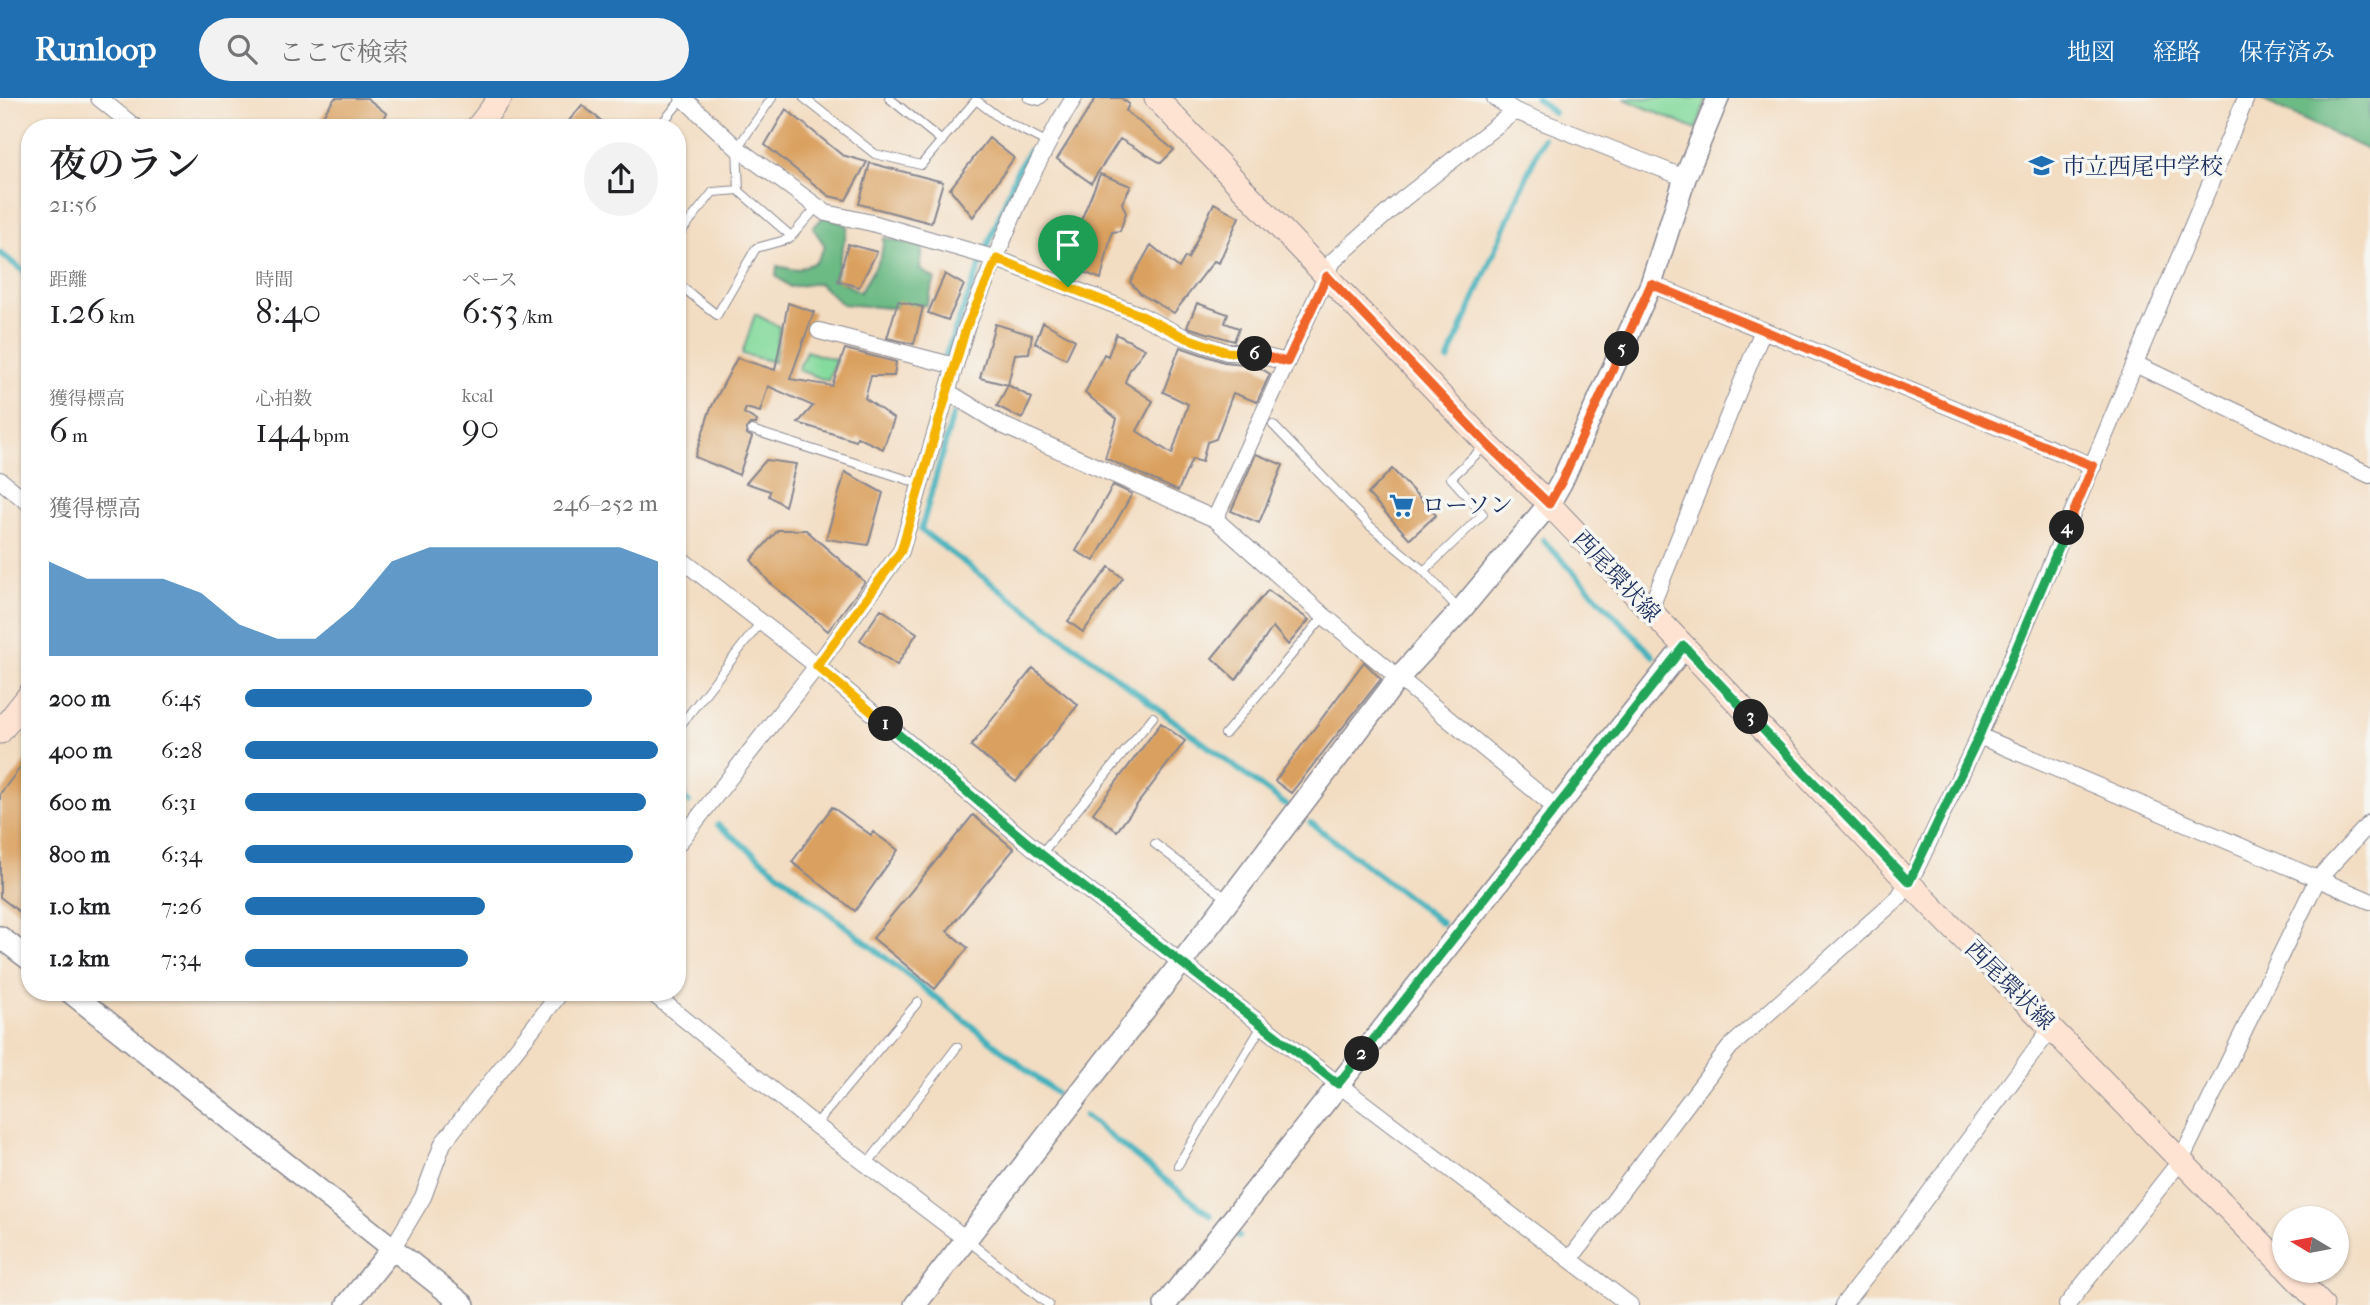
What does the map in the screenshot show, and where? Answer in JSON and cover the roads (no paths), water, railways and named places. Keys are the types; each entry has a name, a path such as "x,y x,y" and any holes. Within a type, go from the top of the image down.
{"main road":[{"path":"484,119 500,98"},
{"name":"西尾環状線","path":"1156,98 1487,444 1549,504 1909,882 2272,1254"},
{"path":"0,732 21,705"},
{"path":"2301,1283 2322,1305"}],"street":[{"path":"99,98 125,119"},
{"path":"683,98 737,148 826,213 993,257 1140,315 1184,337 1227,352 1247,352 1287,362"},
{"path":"686,833 817,666 901,551 966,328 993,257 1023,192 1074,98"},
{"path":"1495,98 1515,111 1685,178"},
{"path":"915,1305 1399,677 1460,611 1549,504 1562,481 1651,284 1685,178 1718,98"},
{"path":"1570,1259 1730,1047 1899,897 1909,882 1979,736 2246,98"},
{"path":"1215,519 1334,261 1403,199 1515,111"},
{"path":"1651,284 2093,466"},
{"path":"819,331 955,366"},
{"path":"1651,612 1763,331"},
{"path":"2135,364 2370,475"},
{"path":"948,392 1002,425 1215,519 1324,616 1556,808"},
{"path":"0,480 21,497"},
{"path":"686,563 817,666 1041,854 1262,1026 1570,1259 1620,1302"},
{"path":"1165,1305 1684,646"},
{"path":"1979,736 2370,901"},
{"path":"2067,1305 2181,1160 2317,880 2370,823"},
{"path":"0,937 21,953"},
{"path":"81,1001 464,1305"},
{"path":"347,1305 392,1249 423,1197 443,1143 554,1001"},
{"path":"662,1001 815,1125 967,1240"},
{"path":"1843,1305 2052,1027"}],"lane":[{"path":"666,119 683,98"},
{"path":"738,190 737,148 772,98"},
{"path":"804,98 875,154 921,165 974,99 1001,119 1048,143"},
{"path":"889,98 942,141"},
{"path":"1028,98 1043,98"},
{"path":"686,226 713,192 738,190 792,236"},
{"path":"686,290 717,315 756,248 789,239 817,207"},
{"path":"1273,425 1368,524 1424,571 1460,611"},
{"path":"752,430 921,484"},
{"path":"1424,571 1483,514 1451,478 1487,444"},
{"path":"1225,734 1324,616"},
{"path":"686,718 761,622"},
{"path":"1041,854 1153,717"},
{"path":"1155,844 1229,900"},
{"path":"815,1125 918,1002"},
{"path":"1178,1166 1262,1026"},
{"path":"868,1163 957,1048"},
{"path":"967,1240 1049,1305"}],"waterway":[{"path":"1536,98 1554,113"},
{"path":"1448,360 1543,138"},
{"path":"944,359 1016,173 1029,151"},
{"path":"0,253 21,269"},
{"path":"953,415 921,530 1287,806"},
{"path":"1543,540 1653,656"},
{"path":"1311,823 1442,923"},
{"path":"718,825 1056,1093"},
{"path":"1085,1116 1211,1216"}],"place":[{"name":"市立西尾中学校","path":"2042,166"},
{"name":"ローソン","path":"1402,505"}]}
